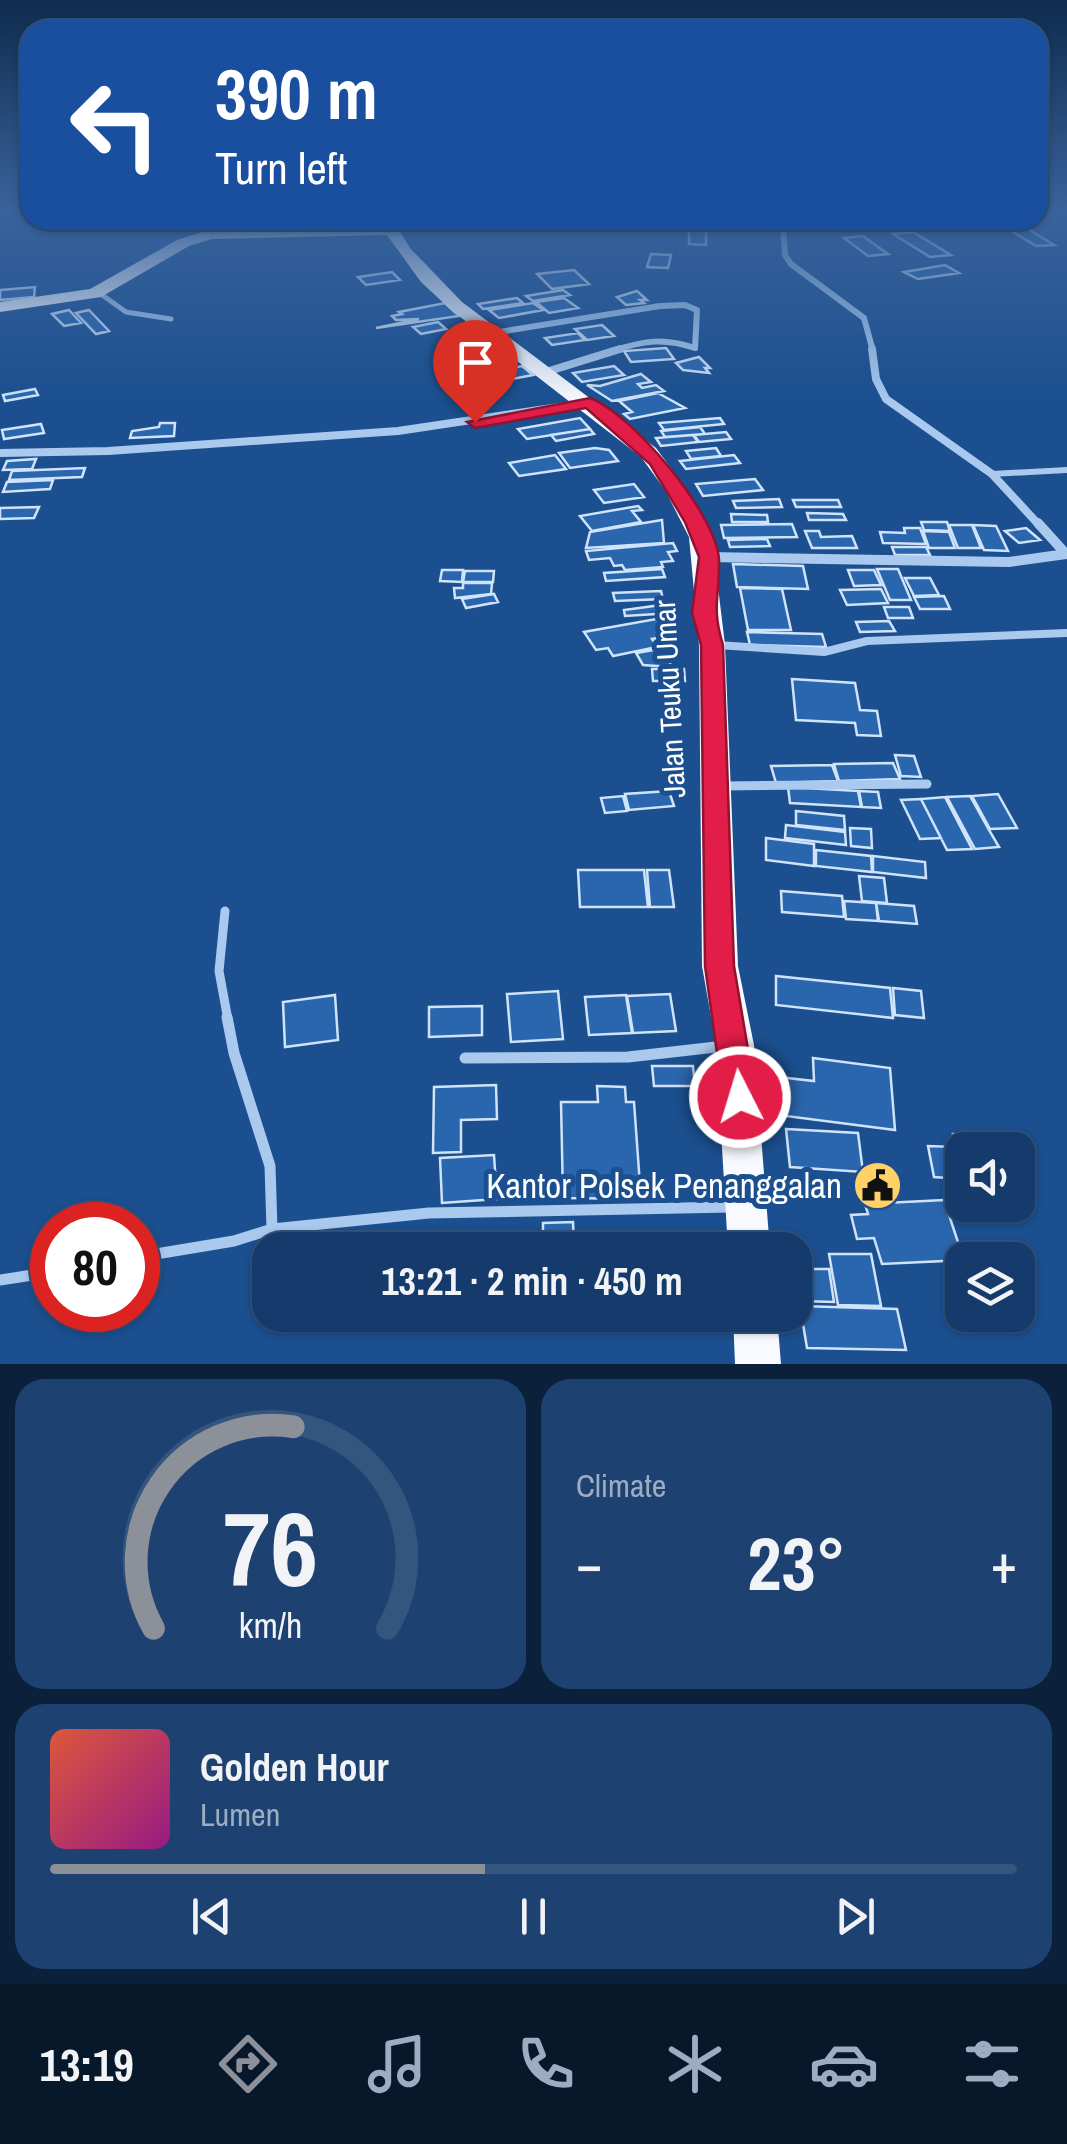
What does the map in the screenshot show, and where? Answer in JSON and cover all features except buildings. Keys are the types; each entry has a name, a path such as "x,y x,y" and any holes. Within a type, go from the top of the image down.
{"highway":[{"path":"0,307 98,292 128,275"},
{"path":"425,275 493,333 590,402 656,461 694,522 709,557"},
{"name":"Jalan Teuku Umar","path":"709,557 702,613 712,645 720,966 735,1046 748,1232"},
{"path":"756,1332 758,1364"}],"street":[{"path":"709,557 1009,562 1064,557 1066,552 992,474 886,399 874,383 870,328 864,318 805,275"},
{"path":"493,333 632,309 686,305 697,310 695,348 670,339 648,340 546,372"},
{"path":"0,453 108,451 398,431 590,402"}],"lane":[{"path":"98,292 126,312 171,319"},
{"path":"992,474 1067,470"},
{"path":"712,645 824,652 867,641 1067,633"},
{"path":"718,786 927,784"},
{"path":"224,910 219,971 234,1053 270,1166 272,1230"},
{"path":"465,1058 628,1057 735,1046"},
{"path":"160,1253 234,1241 272,1230 429,1213 746,1207"},
{"path":"0,1280 30,1275"}],"place":[{"name":"Kantor Polsek Penanggalan","path":"877,1185"}],"route":[{"path":"475,422 590,402 656,461 694,522 709,557 702,613 712,645 720,966 740,1097"}]}
